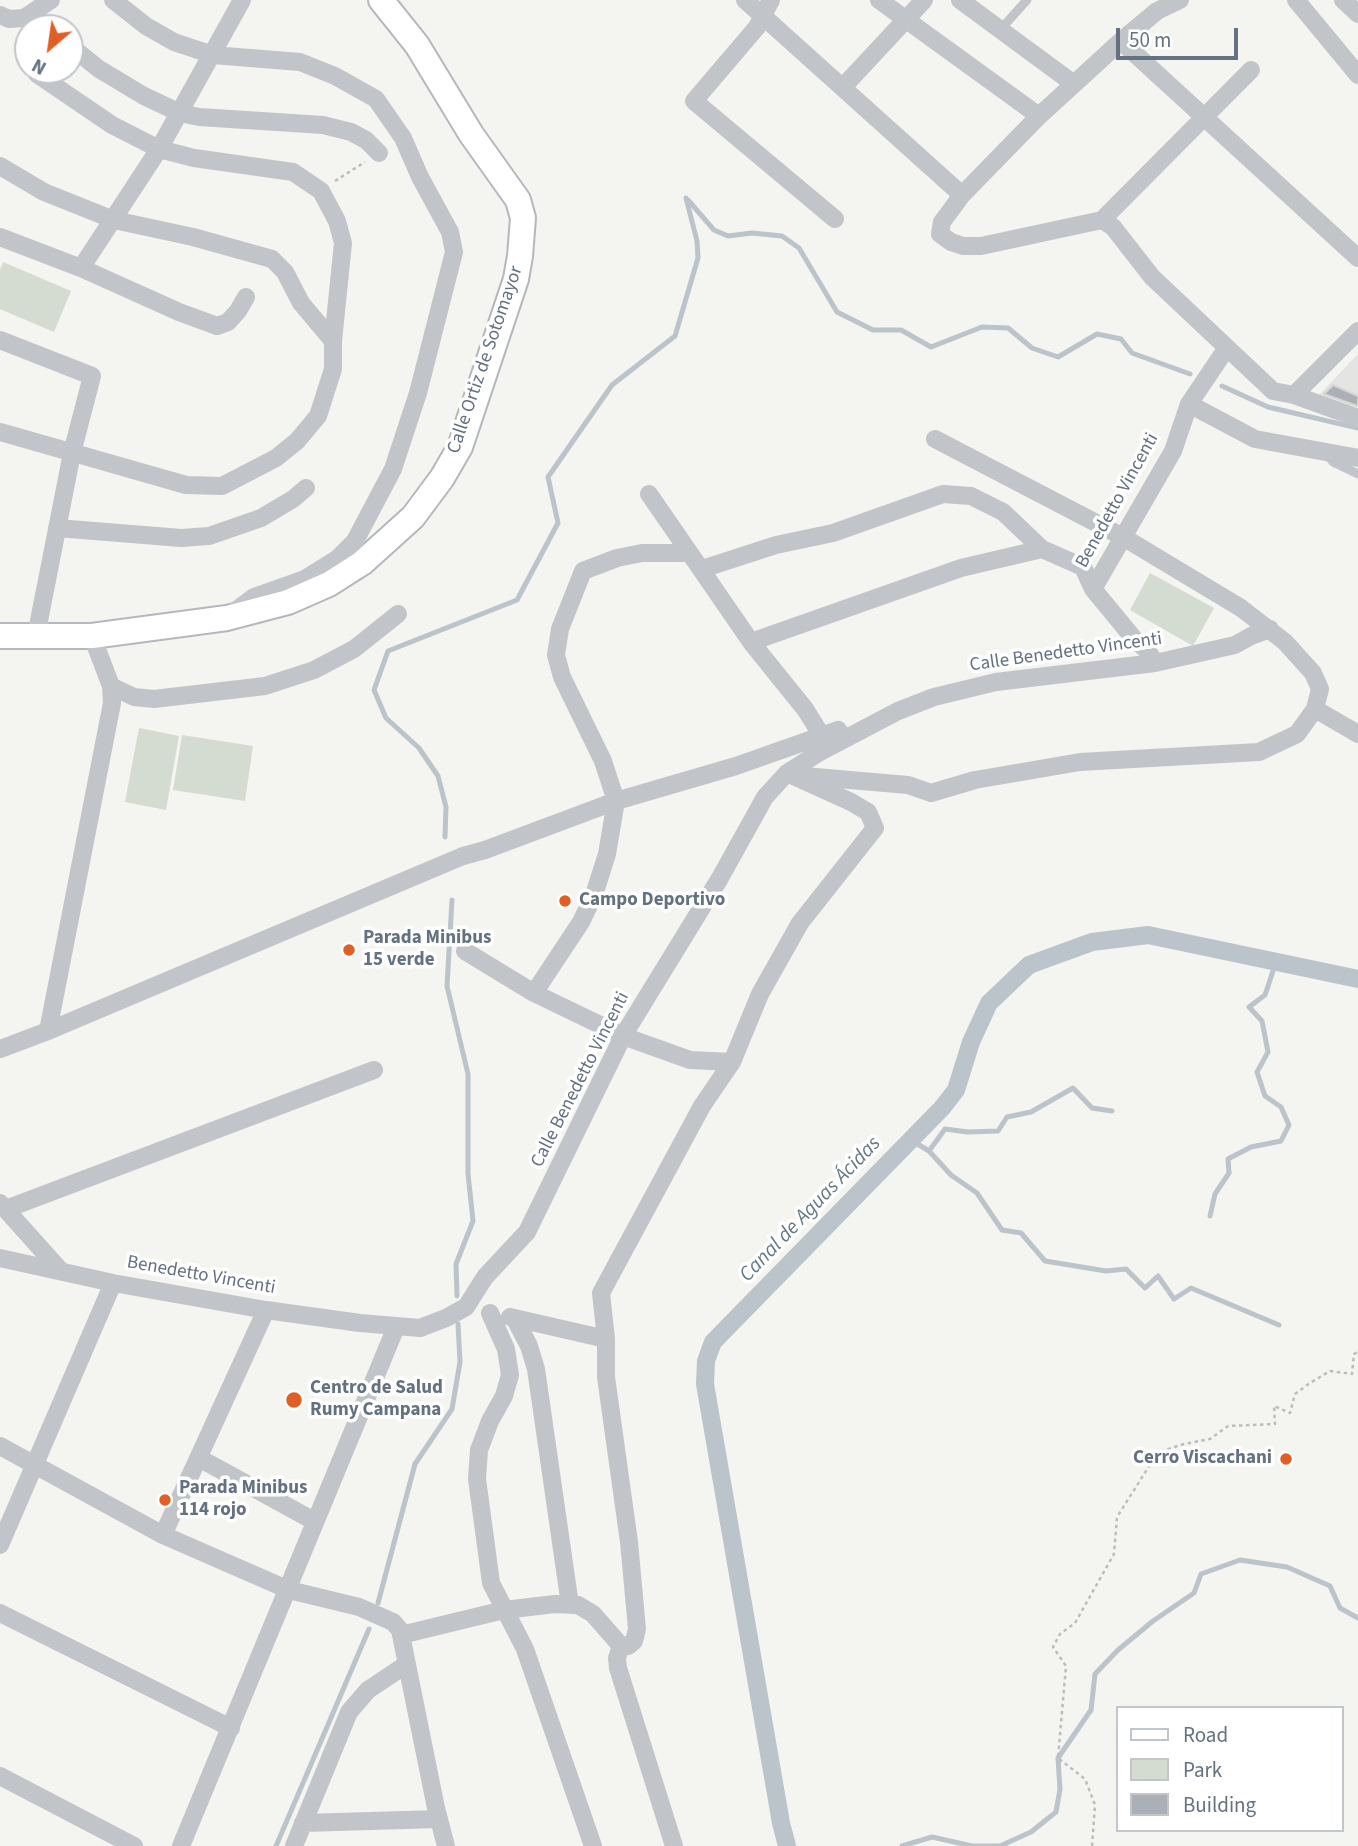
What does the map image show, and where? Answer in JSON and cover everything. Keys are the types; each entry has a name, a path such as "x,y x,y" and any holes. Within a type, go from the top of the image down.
{"street":[{"path":"0,16 9,19 24,18 51,0"},
{"path":"113,0 146,26 174,42 212,55 300,62 335,76 376,99 403,138 450,233 454,252 418,393 393,469 355,541 337,559 316,573 254,597 227,618"},
{"path":"81,268 159,149 242,0"},
{"name":"Calle Ortiz de Sotomayor","path":"0,636 92,636 227,618 288,602 329,584 362,563 413,517 442,478 460,447 516,279 523,218 518,200 471,134 417,45 381,0"},
{"path":"745,0 767,7 843,87 962,195"},
{"path":"879,0 1039,116"},
{"path":"843,87 924,0"},
{"path":"960,0 1074,84"},
{"path":"1180,0 1157,11 1039,116 962,195 942,222 940,234 963,246 981,246 1102,220 1251,70"},
{"path":"1296,0 1358,75"},
{"path":"1343,0 1358,14"},
{"path":"767,7 757,27 694,101 835,219"},
{"path":"1121,41 1358,258"},
{"path":"84,57 144,96 180,113 323,125 351,132 366,140 379,153"},
{"path":"0,432 186,485 222,486 276,458 298,441 318,416 333,369 332,341 343,243 337,221 321,191 293,172 194,158 159,149 112,125 52,84"},
{"path":"0,166 44,192 114,220 193,237 272,259 285,272 301,303 332,341"},
{"path":"1102,220 1113,227 1152,277 1273,391 1294,395 1358,418"},
{"path":"0,237 217,326 228,322 246,297"},
{"path":"1294,395 1358,331"},
{"path":"0,340 92,376 72,453 36,636"},
{"name":"Benedetto Vincenti","path":"1155,663 1147,650 1135,640 1093,589 1172,451 1189,404 1226,349"},
{"path":"1189,404 1255,439 1358,458"},
{"path":"786,773 833,780 908,785 931,793 975,780 1080,762 1259,752 1297,734 1315,709 1320,689 1313,674 1285,642 1241,608 1123,537 935,439"},
{"path":"57,527 181,538 209,536 261,519 306,488"},
{"path":"649,494 751,642 805,709 822,736"},
{"path":"702,569 776,545 833,533 943,495 971,496 1003,512 1042,549 1083,567 1093,589"},
{"path":"751,642 961,568 1042,549"},
{"path":"534,993 581,922 594,895 607,854 615,801 603,761 562,677 556,655 560,629 583,571 617,558 642,553 689,553"},
{"path":"111,686 134,697 154,699 265,686 314,670 354,649 398,614"},
{"name":"Calle Benedetto Vincenti","path":"466,1307 485,1277 527,1232 623,1037 720,878 765,797 786,773 820,751 898,711 934,697 996,682 1155,663 1235,645 1251,635 1270,629"},
{"path":"48,1031 112,703 111,686 92,636"},
{"path":"1315,709 1358,734"},
{"path":"0,1049 463,856 615,801 736,766 838,730 845,739"},
{"path":"401,1635 504,1610 578,1605 593,1614 621,1646 628,1646 634,1641 637,1629 629,1542 606,1377 606,1339 601,1293 702,1106 732,1062 760,994 800,923 875,828 868,812 786,773"},
{"path":"465,951 534,993 623,1037 690,1060 732,1062"},
{"path":"60,1270 3,1206 374,1070"},
{"name":"Benedetto Vincenti","path":"0,1258 113,1283 266,1310 396,1327"},
{"path":"0,1545 113,1283"},
{"path":"181,1846 396,1327 420,1328 466,1307 606,1339"},
{"path":"163,1535 266,1310"},
{"path":"490,1313 506,1349 510,1375 504,1396 490,1421 479,1450 477,1479 491,1583 525,1649 593,1846"},
{"path":"515,1318 529,1346 536,1369 570,1605"},
{"path":"0,1446 163,1535 289,1590 359,1607 393,1622 401,1635 446,1846"},
{"path":"199,1458 314,1521"},
{"path":"0,1613 231,1728"},
{"path":"621,1646 617,1658 618,1668 674,1846"},
{"path":"294,1846 349,1712 368,1690 407,1664"},
{"path":"0,1776 134,1846"},
{"path":"303,1823 439,1819"}],"lane":[{"path":"1000,30 1027,0"},
{"path":"1323,450 1333,462 1358,474"}],"path":[{"path":"321,191 379,153"},
{"path":"1092,1846 1095,1805 1085,1779 1058,1758 1066,1666 1053,1647 1060,1634 1075,1623 1114,1554 1117,1517 1158,1452 1210,1439 1228,1426 1275,1424 1274,1406 1290,1413 1295,1394 1310,1383 1331,1371 1352,1374 1353,1354 1358,1352"}],"shaded area":[{"path":"1358,354 1358,414 1316,398"}],"green space":[{"path":"3,262 71,291 54,332 0,309 0,270"},
{"path":"1150,573 1214,608 1193,646 1130,610"},
{"path":"139,728 179,736 166,810 125,802"},
{"path":"182,735 253,746 245,801 173,790"}],"building":[{"path":"1333,385 1358,396 1358,406 1324,394"}],"waterway":[{"path":"445,837 446,807 438,776 419,748 386,718 374,690 388,651 517,600 558,523 548,477 612,385 675,336 698,258 697,241 686,198"},
{"path":"688,200 714,230 728,236 752,233 782,236 799,248 837,312 873,330 901,330 931,347 982,327 1008,328 1032,348 1058,357 1097,334 1121,339 1132,353 1190,374"},
{"path":"1222,386 1268,407 1358,428"},
{"path":"452,900 447,986 468,1074 468,1174 473,1221 456,1264 457,1296"},
{"name":"Canal de Aguas Ácidas","path":"787,1846 705,1384 706,1361 713,1342 942,1108 956,1090 971,1042 989,1003 1029,965 1092,942 1148,935 1358,979"},
{"path":"1210,1216 1215,1194 1229,1173 1228,1159 1251,1147 1281,1141 1289,1125 1281,1107 1265,1096 1257,1072 1268,1052 1262,1021 1249,1007 1265,995 1276,962"},
{"path":"929,1151 945,1129 968,1132 998,1131 1007,1117 1031,1112 1073,1088 1092,1108 1112,1111"},
{"path":"911,1140 929,1151 951,1175 977,1193 1002,1230 1021,1233 1045,1261 1106,1271 1126,1269 1145,1288 1158,1276 1174,1299 1191,1288 1279,1325"},
{"path":"378,1603 415,1464 452,1409 460,1362 458,1324"},
{"path":"902,1846 932,1837 972,1846 1000,1846 1031,1832 1056,1812 1060,1789 1058,1758 1091,1710 1095,1674 1118,1650 1153,1621 1194,1593 1201,1574 1240,1560 1287,1567 1330,1586 1340,1608 1358,1618"},
{"path":"276,1846 369,1629"}],"place":[{"name":"Campo Deportivo","path":"565,901"},
{"name":"Parada Minibus 15 verde","path":"349,950"},
{"name":"Centro de Salud Rumy Campana","path":"294,1400"},
{"name":"Cerro Viscachani","path":"1286,1459"},
{"name":"Parada Minibus 114 rojo","path":"165,1500"}]}
